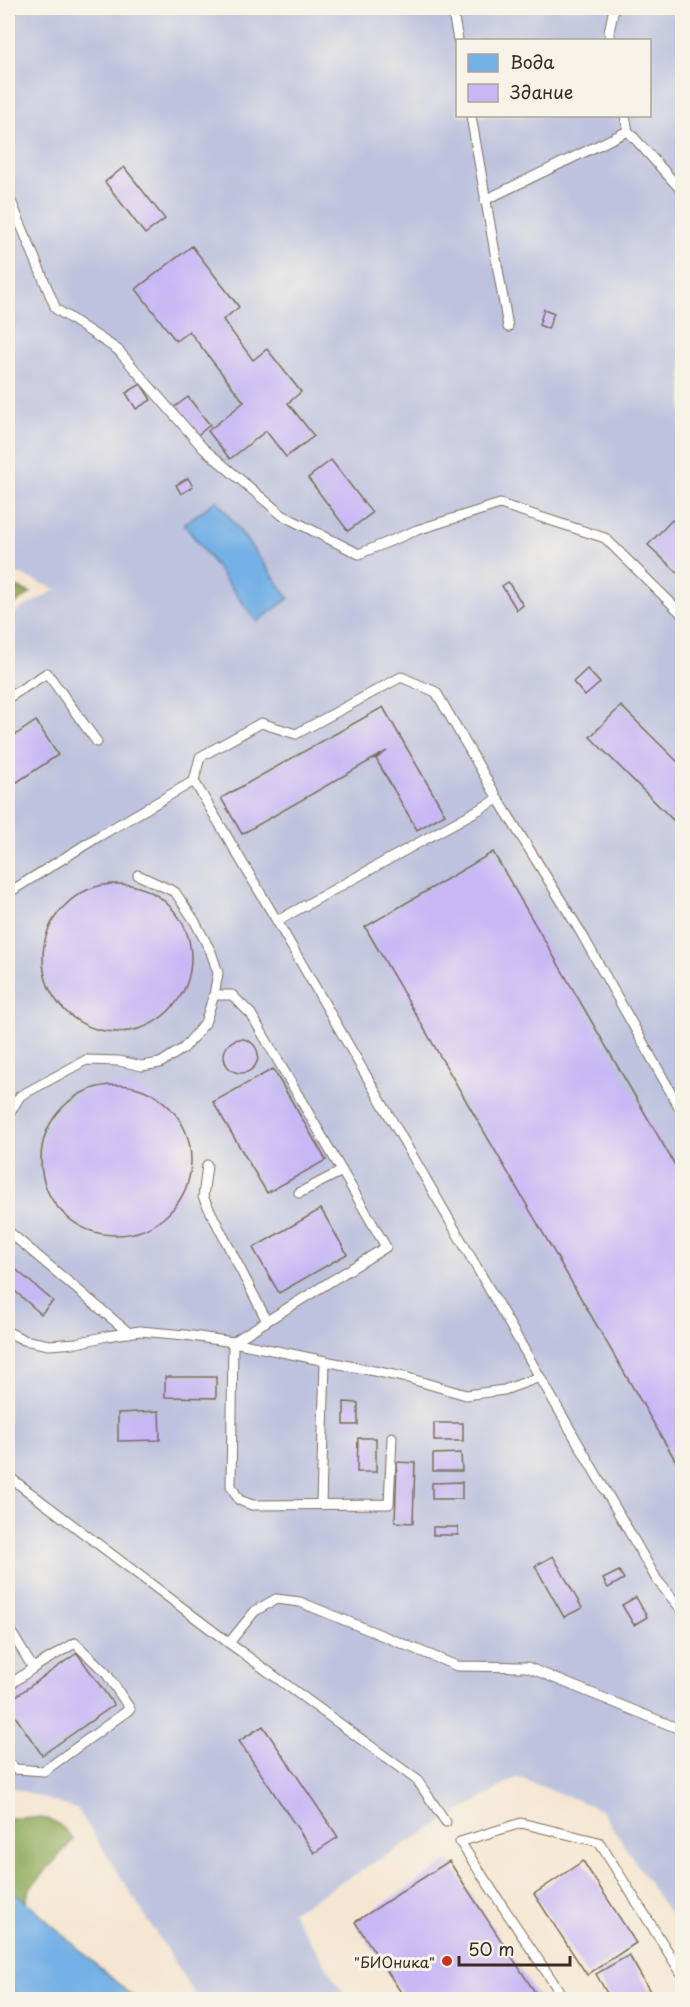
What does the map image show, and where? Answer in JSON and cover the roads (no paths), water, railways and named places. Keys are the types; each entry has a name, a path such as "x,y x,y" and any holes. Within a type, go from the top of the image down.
{"lane":[{"path":"452,8 458,39"},
{"path":"611,39 609,32 614,8"},
{"path":"471,117 508,327"},
{"path":"625,117 628,131 682,191"},
{"path":"485,200 628,131"},
{"path":"8,194 56,309 118,350 203,448 282,515 359,554 417,530 500,504 605,538 682,614"},
{"path":"8,698 47,673 97,742"},
{"path":"682,1112 580,931 498,799 436,692 401,678 296,734 261,723 200,757 194,781 657,1580 682,1610"},
{"path":"8,893 194,781"},
{"path":"277,921 498,799"},
{"path":"8,1116 20,1096 86,1060 119,1061 142,1066 160,1063 184,1048 205,1023 218,973 211,952 194,920 175,892 138,875"},
{"path":"214,995 232,995 251,1014 387,1247 233,1342"},
{"path":"207,1165 203,1197 267,1321"},
{"path":"299,1193 342,1171"},
{"path":"8,1231 129,1333"},
{"path":"8,1332 24,1340 49,1345 77,1343 140,1331 185,1335 233,1342 408,1378 466,1395 504,1390 540,1377"},
{"path":"233,1342 231,1486 238,1500 252,1505 390,1504 392,1437"},
{"path":"321,1504 325,1361"},
{"path":"8,1476 229,1643 417,1780 446,1822"},
{"path":"229,1643 255,1611 276,1599 300,1602 457,1666 526,1667 682,1730"},
{"path":"8,1627 33,1668"},
{"path":"8,1686 75,1643 106,1673 130,1710 44,1771 15,1769 8,1761"},
{"path":"565,2000 460,1842 521,1823 599,1842 682,1974"}],"water":[{"path":"217,500 289,598 257,622 184,524"},
{"path":"8,1888 135,1999 20,1999 8,1983"}],"place":[{"name":"\"БИОника\"","path":"447,1961"}]}
